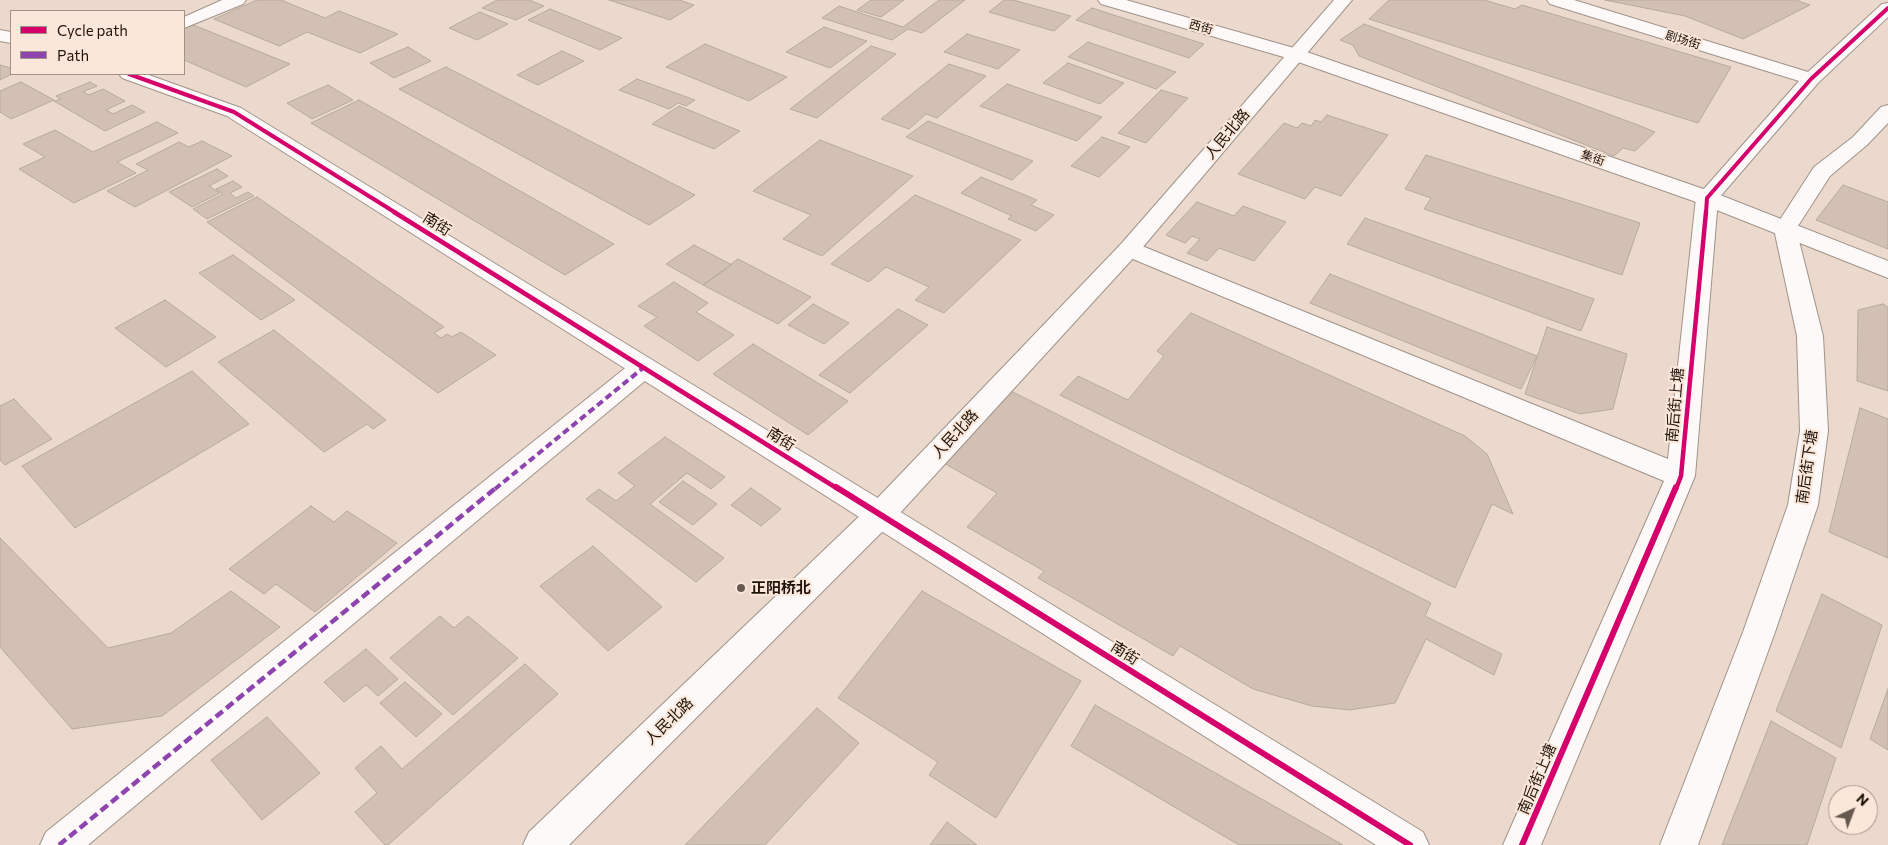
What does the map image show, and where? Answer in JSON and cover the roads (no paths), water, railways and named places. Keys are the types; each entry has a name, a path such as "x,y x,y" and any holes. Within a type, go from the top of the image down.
{"street":[{"path":"185,23 237,0"},
{"name":"西街","path":"1107,0 1294,54"},
{"name":"人民北路","path":"542,845 879,516 1129,249 1294,54 1343,0"},
{"name":"剧场街","path":"1556,0 1811,79"},
{"path":"1707,198 1811,79 1888,8"},
{"name":"集街","path":"1294,54 1707,198 1888,270"},
{"name":"南街","path":"132,75 234,112 879,516 1410,845"},
{"path":"1785,229 1822,172 1860,141 1888,111"},
{"name":"南后街上塘","path":"1522,845 1681,476 1707,198"},
{"name":"南后街下塘","path":"1679,845 1759,632 1803,505 1814,431 1810,336 1785,229"},
{"path":"1129,249 1681,476"},
{"path":"59,845 643,368"}],"place":[{"name":"正阳桥北","path":"741,588"}]}
